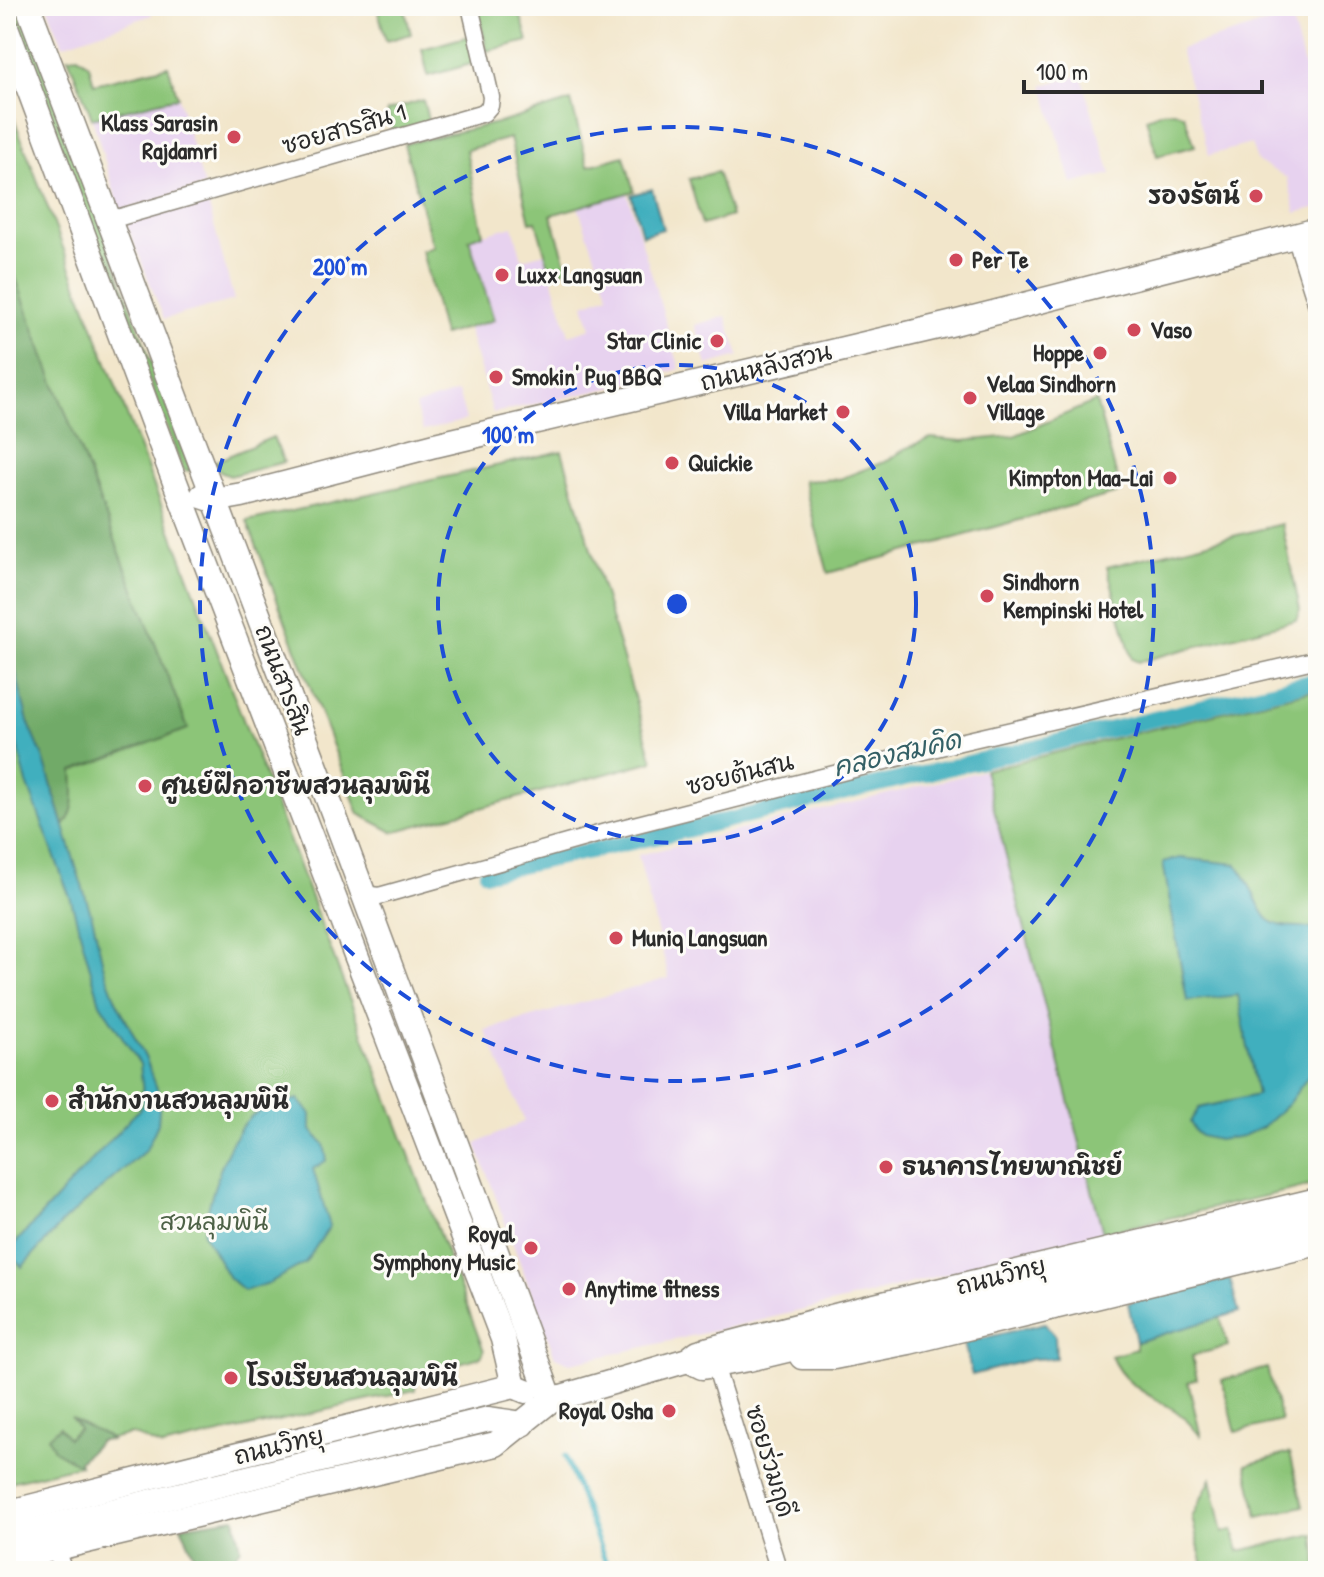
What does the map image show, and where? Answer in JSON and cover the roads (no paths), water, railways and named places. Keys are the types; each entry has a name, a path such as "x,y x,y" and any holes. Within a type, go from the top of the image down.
{"street":[{"name":"ถนนสารสิน","path":"28,6 551,1400"},
{"name":"ซอยสารสิน 1","path":"110,220 484,113 490,106 491,97 470,6"},
{"name":"ถนนสารสิน","path":"6,27 175,482 503,1339 514,1386"},
{"path":"1306,233 1318,309"},
{"name":"ถนนหลังสวน","path":"214,500 950,324 1306,233"},
{"path":"175,482 214,500"},
{"name":"ซอยต้นสน","path":"363,894 379,896 606,832 960,742 1318,659"},
{"name":"ถนนวิทยุ","path":"688,1360 702,1367 914,1330 1078,1280 1296,1232 1318,1200"},
{"name":"ถนนวิทยุ","path":"6,1537 143,1516 489,1419 523,1424 551,1400 688,1360 698,1352 715,1347 1078,1280 1296,1232 1318,1222"},
{"name":"ซอยร่วมฤดี","path":"715,1365 779,1571"},
{"path":"514,1386 551,1400"},
{"name":"ถนนวิทยุ","path":"6,1513 514,1386"},
{"name":"ถนนวิทยุ","path":"6,1560 59,1560 143,1516"}],"water":[{"path":"652,189 663,229 642,235 631,195"},
{"path":"6,632 28,722 43,757 93,920 104,969 146,1059 160,1097 158,1124 146,1150 65,1220 22,1267 8,1251 144,1104 140,1064 100,1003 71,900 27,783 6,702"},
{"path":"1180,858 1236,864 1269,920 1281,926 1318,931 1318,1063 1288,1104 1263,1127 1243,1136 1218,1140 1201,1136 1190,1122 1199,1108 1257,1095 1238,995 1187,1001 1163,862"},
{"path":"298,1099 311,1114 311,1130 324,1144 327,1160 313,1169 330,1226 305,1263 269,1283 244,1291 229,1278 203,1233 210,1203 228,1150 246,1122 266,1108"},
{"path":"1230,1279 1239,1312 1136,1342 1128,1303"},
{"path":"1045,1323 1055,1336 1056,1358 1032,1359 972,1375 964,1343"}],"waterway":[{"name":"คลองสมคิด","path":"487,873 674,833 1318,680"},
{"path":"565,1456 609,1571"}],"place":[{"name":"Klass Sarasin Rajdamri","path":"234,137"},
{"name":"รองรัตน์","path":"1256,196"},
{"name":"Per Te","path":"956,260"},
{"name":"Luxx Langsuan","path":"502,275"},
{"name":"Vaso","path":"1134,330"},
{"name":"Star Clinic","path":"717,341"},
{"name":"Hoppe","path":"1100,353"},
{"name":"Smokin' Pug BBQ","path":"496,377"},
{"name":"Velaa Sindhorn Village","path":"970,398"},
{"name":"Villa Market","path":"843,412"},
{"name":"Quickie","path":"672,463"},
{"name":"Kimpton Maa-Lai","path":"1170,478"},
{"name":"Sindhorn Kempinski Hotel","path":"987,596"},
{"name":"ศูนย์ฝึกอาชีพสวนลุมพินี","path":"145,786"},
{"name":"Muniq Langsuan","path":"616,938"},
{"name":"สำนักงานสวนลุมพินี","path":"52,1101"},
{"name":"ธนาคารไทยพาณิชย์","path":"886,1167"},
{"name":"Royal Symphony Music","path":"531,1248"},
{"name":"Anytime fitness","path":"569,1289"},
{"name":"โรงเรียนสวนลุมพินี","path":"231,1378"},
{"name":"Royal Osha","path":"669,1411"}],"park label":[{"name":"สวนลุมพินี","path":"214,1222"}]}
